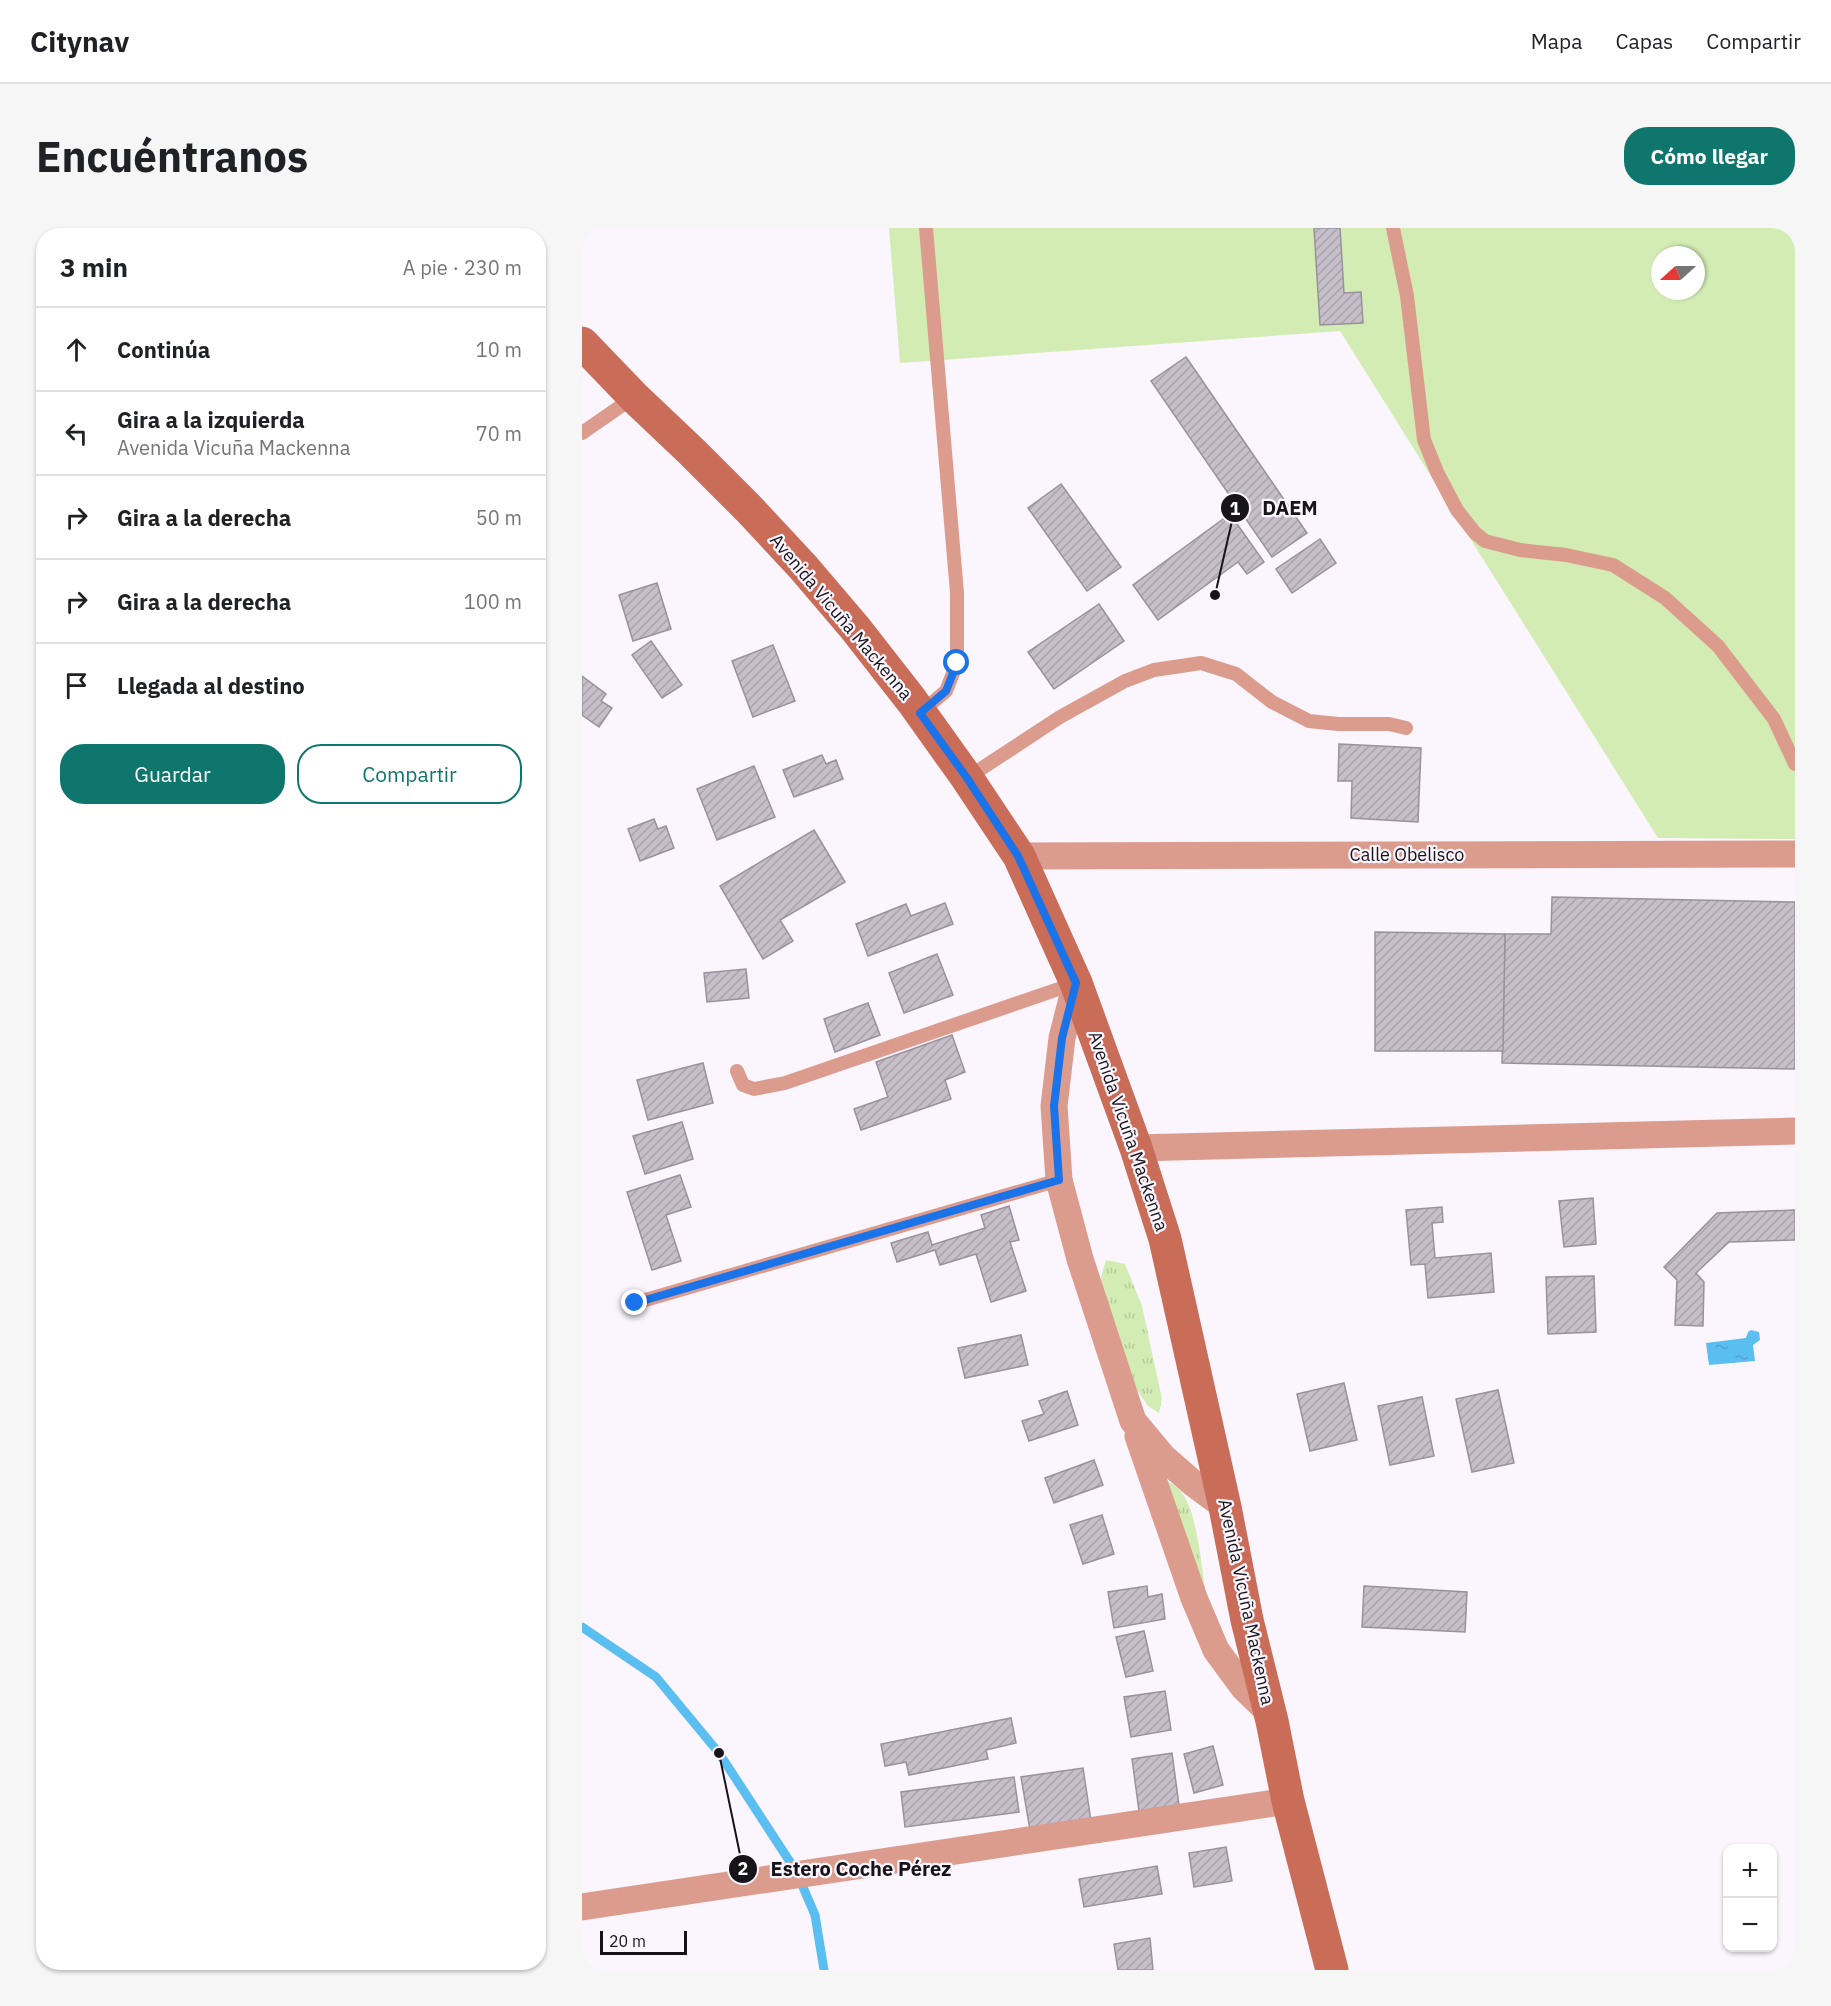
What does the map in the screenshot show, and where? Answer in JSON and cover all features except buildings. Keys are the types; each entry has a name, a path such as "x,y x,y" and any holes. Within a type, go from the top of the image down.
{"main road":[{"name":"Avenida Vicuña Mackenna","path":"582,343 803,567 855,628 967,778 1018,856 1076,983 1136,1148 1166,1239 1288,1801 1332,1970"}],"street":[{"name":"Calle Obelisco","path":"1018,856 1795,854"},
{"path":"1076,983 1062,1038 1054,1106 1059,1180 1080,1259 1194,1598 1216,1650 1244,1688 1270,1713"},
{"path":"1136,1148 1795,1131"},
{"path":"1133,1421 1163,1456 1194,1484 1225,1507"},
{"path":"582,1907 1288,1801"}],"lane":[{"path":"920,713 946,691 957,663 957,593 926,228"},
{"path":"1393,228 1407,296 1424,440 1437,472 1457,510 1485,542 1613,565 1665,598 1718,646 1774,718 1795,764"},
{"path":"582,433 634,398"},
{"path":"967,778 1060,717 1125,681 1154,670 1201,663 1236,674 1272,702 1309,721 1338,724 1389,724 1406,728"},
{"path":"737,1071 743,1085 754,1089 785,1083 1076,983"},
{"path":"635,1303 1059,1180"}],"green space":[{"path":"889,228 1795,228 1795,839 1658,838 1340,331 900,363"},
{"path":"1106,1260 1125,1264 1142,1306 1162,1399 1159,1413 1148,1406 1135,1387 1100,1280"},
{"path":"1162,1477 1180,1490 1189,1506 1199,1548 1207,1604"}],"water":[{"path":"1751,1330 1759,1332 1760,1340 1753,1345 1755,1361 1709,1365 1706,1343 1746,1338"}],"waterway":[{"path":"582,1627 656,1677 719,1753 796,1871 815,1915 824,1970"}],"place":[{"name":"DAEM","path":"1215,595"},
{"name":"Estero Coche Pérez","path":"719,1753"}],"route":[{"path":"635,1303 1059,1180 1054,1106 1062,1038 1076,983 1018,856 967,778 920,713 946,691 957,663"}]}
